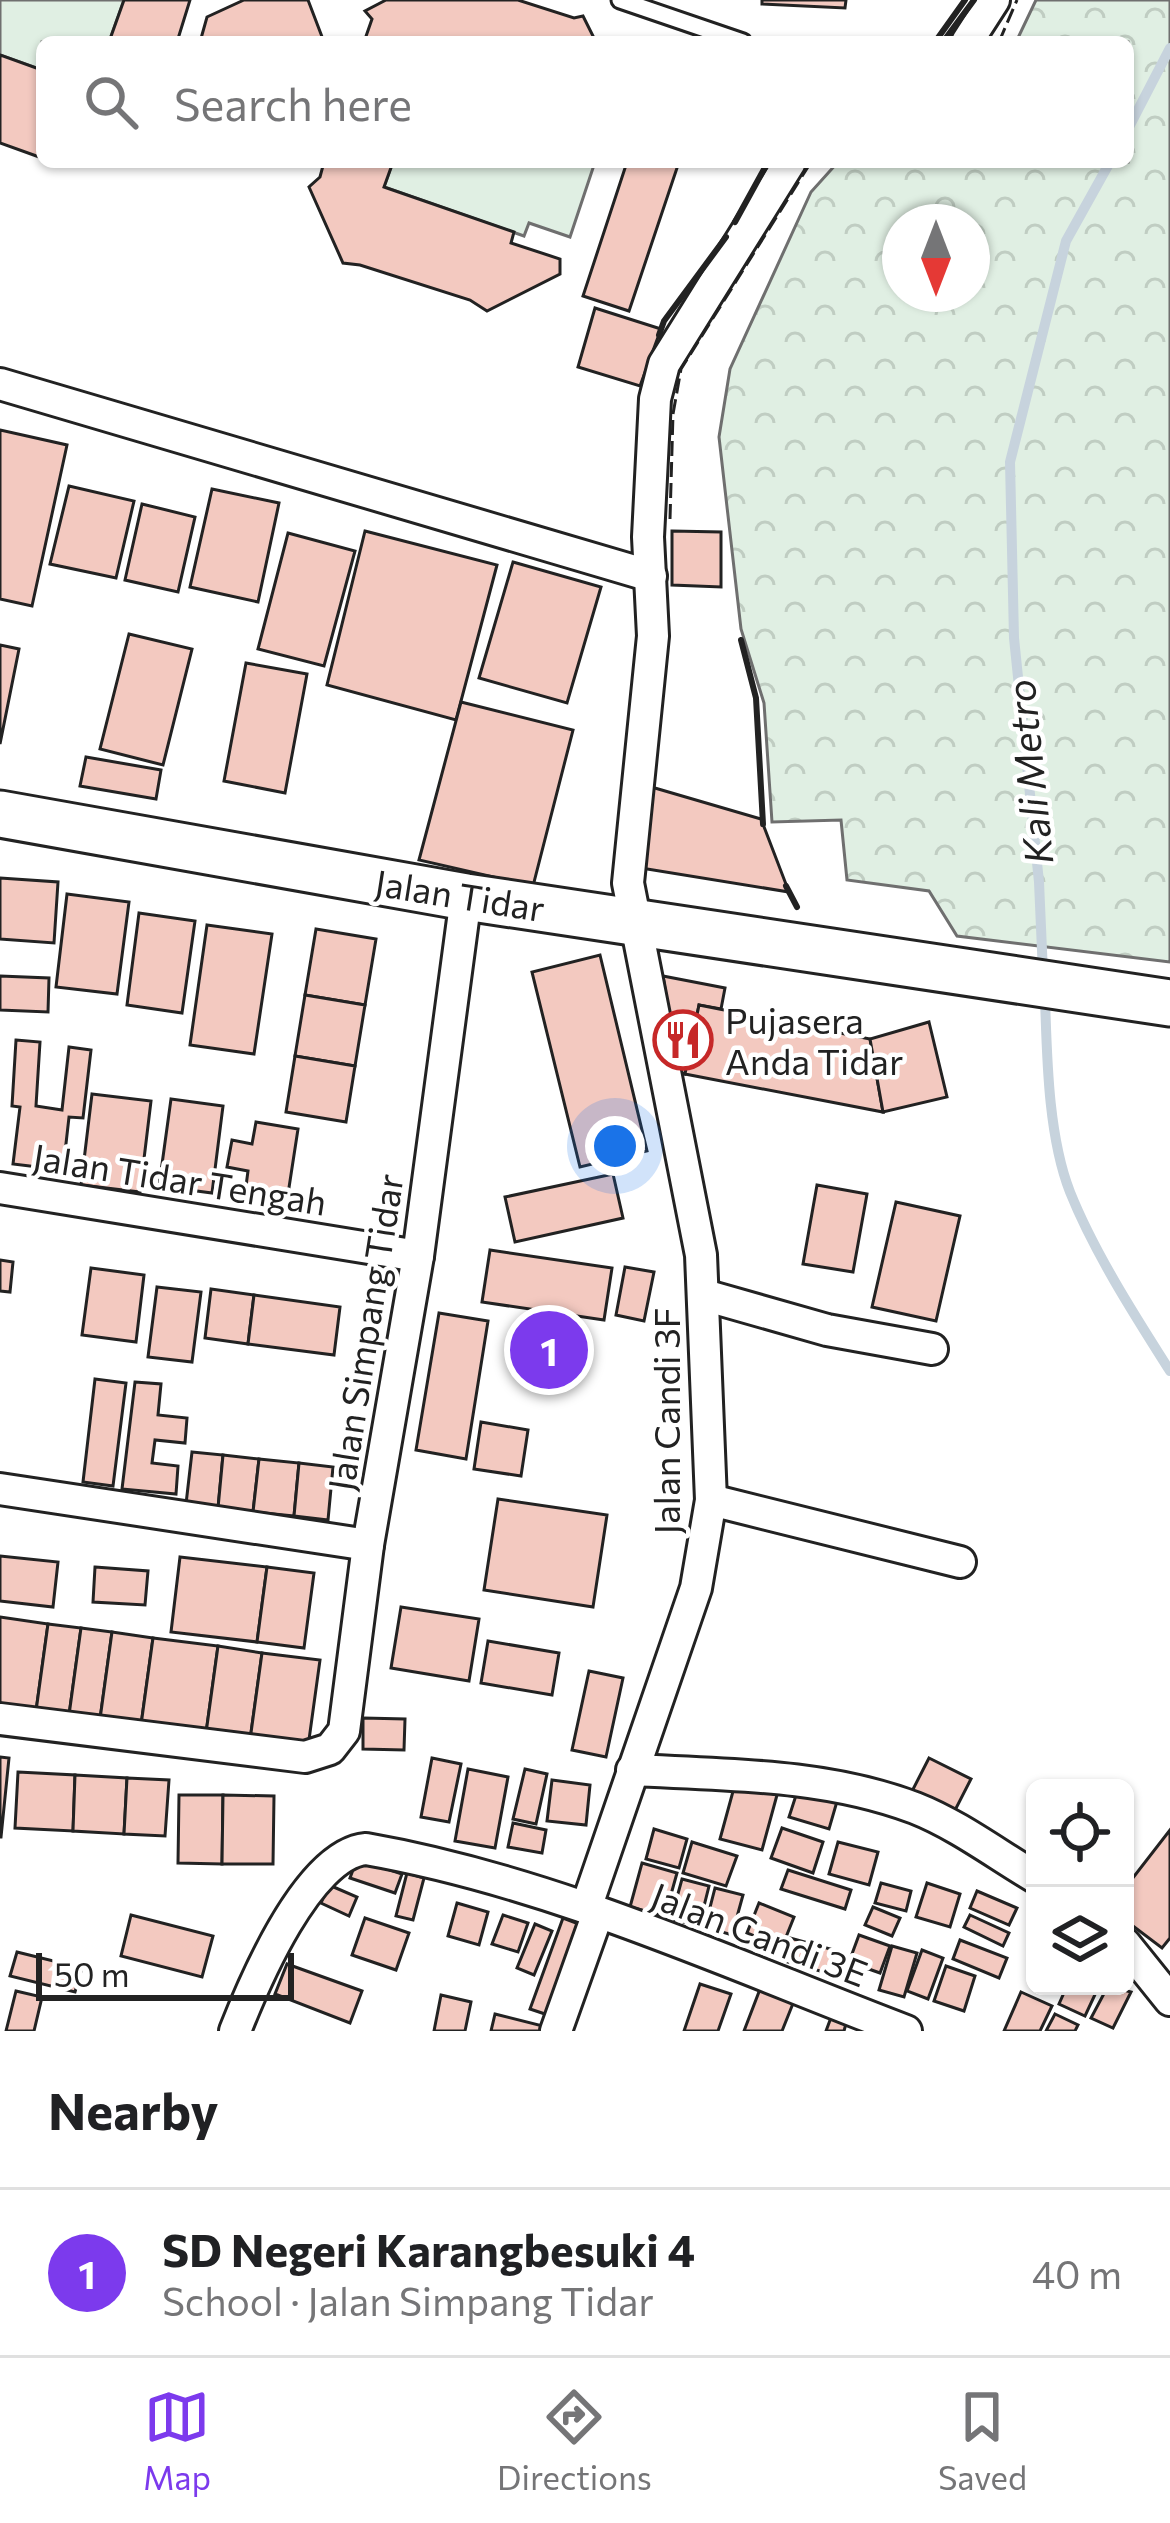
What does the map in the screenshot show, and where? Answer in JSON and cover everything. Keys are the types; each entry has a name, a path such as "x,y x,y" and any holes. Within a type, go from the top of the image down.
{"main road":[{"name":"Jalan Tidar","path":"0,814 466,897 1170,1003"}],"street":[{"path":"971,36 994,0"},
{"name":"Jalan Candi 3F","path":"556,2031 632,1770 696,1588 711,1500 698,1237 628,883 653,636 648,537 658,379 786,168"},
{"path":"0,384 650,575"},
{"name":"Jalan Simpang Tidar","path":"0,1720 305,1757 330,1749 344,1731 368,1545 418,1256 466,897"},
{"name":"Jalan Tidar Tengah","path":"0,1188 418,1256"},
{"path":"704,1295 827,1330 932,1348"},
{"path":"0,1489 368,1545"},
{"path":"711,1500 960,1562"},
{"path":"632,1770 785,1777 873,1796 949,1824 1026,1871"},
{"name":"Jalan Candi 3E","path":"235,2031 262,1964 281,1934 317,1882 351,1850 386,1853 592,1911 906,2031"},
{"path":"1134,1955 1170,2000"}],"lane":[{"path":"620,0 725,36"}],"green space":[{"path":"0,0 124,0 111,36 36,36 36,68 0,55"},
{"path":"1036,0 1170,0 1170,962 957,936 929,891 847,880 841,820 772,822 764,703 741,629 719,437 730,369 811,192 833,168 1134,168 1134,36 1019,36"},
{"path":"391,168 593,168 570,237 529,223 524,236 384,187"}],"building":[{"path":"124,0 190,0 179,36 111,36"},
{"path":"244,0 308,0 322,36 202,36 207,17"},
{"path":"386,0 518,0 574,18 583,16 593,36 366,36 372,19 365,11"},
{"path":"762,0 846,0 845,8 762,4"},
{"path":"0,55 36,68 36,156 0,143"},
{"path":"322,168 391,168 384,187 514,232 511,243 560,259 560,274 487,311 470,300 343,263 309,187"},
{"path":"625,168 677,168 629,311 583,296"},
{"path":"595,308 661,329 640,386 578,367"},
{"path":"0,430 67,445 32,606 0,599"},
{"path":"69,486 134,501 116,578 50,564"},
{"path":"212,489 279,503 258,602 190,587"},
{"path":"142,504 195,517 178,592 125,580"},
{"path":"365,531 497,565 456,720 327,685"},
{"path":"672,531 721,532 721,587 672,585"},
{"path":"288,533 355,551 324,666 258,649"},
{"path":"513,562 601,587 567,703 479,678"},
{"path":"129,634 192,649 163,765 100,749"},
{"path":"0,645 19,649 0,744"},
{"path":"246,663 307,674 285,793 224,781"},
{"path":"461,702 573,730 533,886 419,860"},
{"path":"86,757 161,770 156,799 80,786"},
{"path":"648,786 761,819 789,892 641,868"},
{"path":"0,878 58,882 54,943 0,939"},
{"path":"67,894 129,902 117,994 56,987"},
{"path":"139,913 195,921 182,1013 127,1005"},
{"path":"207,925 272,934 254,1054 190,1045"},
{"path":"316,929 376,939 365,1005 305,995"},
{"path":"600,955 647,1151 580,1167 532,972"},
{"path":"0,976 49,978 48,1012 0,1010"},
{"name":"Pujasera Anda Tidar","path":"663,976 725,988 721,1009 699,1005 685,1074 678,1072"},
{"path":"305,995 365,1005 355,1066 295,1056"},
{"path":"699,1005 870,1039 883,1112 685,1074"},
{"path":"929,1022 947,1097 883,1112 870,1039"},
{"path":"16,1040 40,1042 36,1106 62,1110 69,1047 91,1050 83,1118 69,1117 63,1170 13,1164 20,1107 12,1106"},
{"path":"295,1056 355,1066 346,1122 286,1112"},
{"path":"92,1094 151,1101 140,1192 81,1185"},
{"path":"171,1099 223,1106 212,1193 159,1186"},
{"path":"256,1122 298,1129 286,1207 244,1201 248,1171 227,1167 232,1140 252,1144"},
{"path":"613,1174 623,1218 515,1242 505,1197"},
{"path":"817,1185 867,1194 853,1272 803,1264"},
{"path":"896,1202 960,1216 936,1321 872,1307"},
{"path":"490,1250 612,1268 604,1320 482,1302"},
{"path":"0,1260 13,1262 10,1292 0,1291"},
{"path":"625,1267 654,1272 644,1321 616,1315"},
{"path":"91,1268 144,1275 136,1342 82,1335"},
{"path":"157,1287 201,1292 192,1362 148,1357"},
{"path":"211,1289 254,1295 248,1344 205,1338"},
{"path":"254,1295 340,1307 334,1355 248,1344"},
{"path":"439,1313 488,1321 466,1459 416,1450"},
{"path":"95,1379 126,1383 113,1486 83,1482"},
{"path":"135,1382 161,1384 158,1415 187,1418 185,1443 155,1440 152,1463 178,1466 176,1494 122,1489"},
{"path":"481,1422 528,1430 521,1476 474,1469"},
{"path":"192,1452 223,1455 218,1508 186,1504"},
{"path":"223,1455 259,1459 253,1512 218,1508"},
{"path":"259,1459 299,1463 294,1516 253,1512"},
{"path":"299,1463 333,1467 328,1520 294,1516"},
{"path":"498,1499 607,1515 593,1607 484,1590"},
{"path":"0,1556 58,1562 53,1607 0,1601"},
{"path":"180,1557 267,1567 257,1642 171,1632"},
{"path":"95,1567 148,1571 145,1605 93,1602"},
{"path":"267,1567 314,1573 304,1648 257,1642"},
{"path":"401,1607 479,1619 469,1681 391,1668"},
{"path":"0,1617 48,1624 36,1711 0,1706"},
{"path":"48,1624 81,1628 69,1715 36,1711"},
{"path":"81,1628 112,1632 100,1719 69,1715"},
{"path":"112,1632 153,1638 141,1725 100,1719"},
{"path":"153,1638 218,1646 206,1733 141,1725"},
{"path":"488,1641 559,1653 552,1695 481,1683"},
{"path":"218,1646 262,1653 250,1740 206,1733"},
{"path":"262,1653 320,1660 308,1747 250,1740"},
{"path":"589,1671 623,1678 606,1757 572,1750"},
{"path":"363,1718 405,1719 404,1750 363,1749"},
{"path":"0,1757 9,1758 1,1837 0,1837"},
{"path":"432,1758 461,1764 449,1822 421,1817"},
{"path":"929,1758 971,1779 949,1822 907,1801"},
{"path":"468,1769 508,1777 495,1848 455,1841"},
{"path":"525,1769 547,1774 536,1824 513,1819"},
{"path":"18,1772 75,1775 73,1831 15,1828"},
{"path":"75,1775 127,1778 124,1834 73,1831"},
{"path":"127,1778 169,1780 165,1836 124,1834"},
{"path":"552,1780 590,1785 586,1825 547,1821"},
{"path":"735,1784 777,1795 762,1850 720,1839"},
{"path":"799,1786 838,1798 829,1829 789,1817"},
{"path":"179,1795 223,1795 222,1864 178,1863"},
{"path":"223,1795 274,1796 273,1864 222,1864"},
{"path":"513,1823 546,1830 542,1853 508,1847"},
{"path":"782,1828 823,1842 813,1873 771,1858"},
{"path":"654,1829 687,1839 679,1868 646,1859"},
{"path":"1170,1830 1170,1938 1162,1948 1134,1927 1134,1876"},
{"path":"692,1842 737,1856 726,1886 683,1873"},
{"path":"838,1842 878,1852 869,1885 829,1874"},
{"path":"357,1859 402,1874 395,1893 350,1878"},
{"path":"642,1863 677,1873 665,1916 630,1907"},
{"path":"788,1870 851,1890 845,1909 781,1889"},
{"path":"407,1873 424,1878 413,1920 396,1916"},
{"path":"682,1879 709,1886 699,1926 671,1919"},
{"path":"881,1883 911,1891 906,1911 875,1903"},
{"path":"927,1883 960,1894 950,1927 916,1917"},
{"path":"329,1885 357,1897 349,1916 321,1903"},
{"path":"715,1888 743,1895 732,1935 705,1927"},
{"path":"977,1891 1017,1908 1009,1925 970,1908"},
{"path":"457,1903 488,1912 479,1945 448,1936"},
{"path":"759,1903 794,1917 782,1947 747,1933"},
{"path":"873,1907 900,1918 892,1936 865,1925"},
{"path":"131,1915 213,1936 202,1977 121,1956"},
{"path":"503,1915 528,1923 518,1952 492,1944"},
{"path":"970,1915 1009,1933 1003,1946 964,1927"},
{"path":"365,1918 409,1933 396,1970 352,1955"},
{"path":"563,1918 584,1926 551,2016 530,2009"},
{"path":"535,1924 552,1931 534,1975 517,1968"},
{"path":"859,1935 890,1946 880,1973 849,1962"},
{"path":"790,1938 834,1950 827,1973 784,1961"},
{"path":"960,1940 1007,1958 999,1978 953,1959"},
{"path":"892,1946 917,1953 904,1997 879,1990"},
{"path":"922,1950 943,1958 928,1999 907,1991"},
{"path":"17,1952 82,1968 75,1992 10,1976"},
{"path":"287,1964 362,1991 350,2023 275,1994"},
{"path":"946,1966 975,1976 964,2011 934,2001"},
{"path":"700,1984 731,1994 718,2031 684,2031"},
{"path":"762,1984 796,1996 782,2031 744,2031"},
{"path":"16,1991 42,1997 34,2031 6,2031"},
{"path":"1021,1992 1052,2006 1040,2031 1004,2031"},
{"path":"441,1995 471,2002 465,2031 434,2031"},
{"path":"1063,1995 1095,1995 1085,2016 1059,2004"},
{"path":"1103,1995 1130,1995 1113,2028 1091,2018"},
{"path":"495,2014 543,2026 542,2031 491,2031"},
{"path":"1055,2014 1078,2025 1075,2031 1046,2031"},
{"path":"832,2015 847,2020 844,2031 826,2031"}],"waterway":[{"name":"Kali Metro","path":"1134,117 1170,48"},
{"name":"Kali Metro","path":"1043,973 1039,882 1014,638 1010,462 1066,241 1107,168"},
{"name":"Kali Metro","path":"1045,998 1053,1122 1070,1192 1103,1261 1170,1371"}],"fence":[{"path":"1002,36 1017,0"},
{"path":"670,519 673,414 681,369 807,168"}],"wall":[{"path":"939,36 965,0"},
{"path":"947,36 974,0"},
{"path":"735,222 765,168"},
{"path":"659,335 664,321 726,237"},
{"path":"741,640 756,698 763,824"},
{"path":"786,886 797,907"}],"place":[{"name":"Pujasera Anda Tidar","path":"683,1040"},
{"name":"SD Negeri Karangbesuki 4","path":"549,1350"}]}
